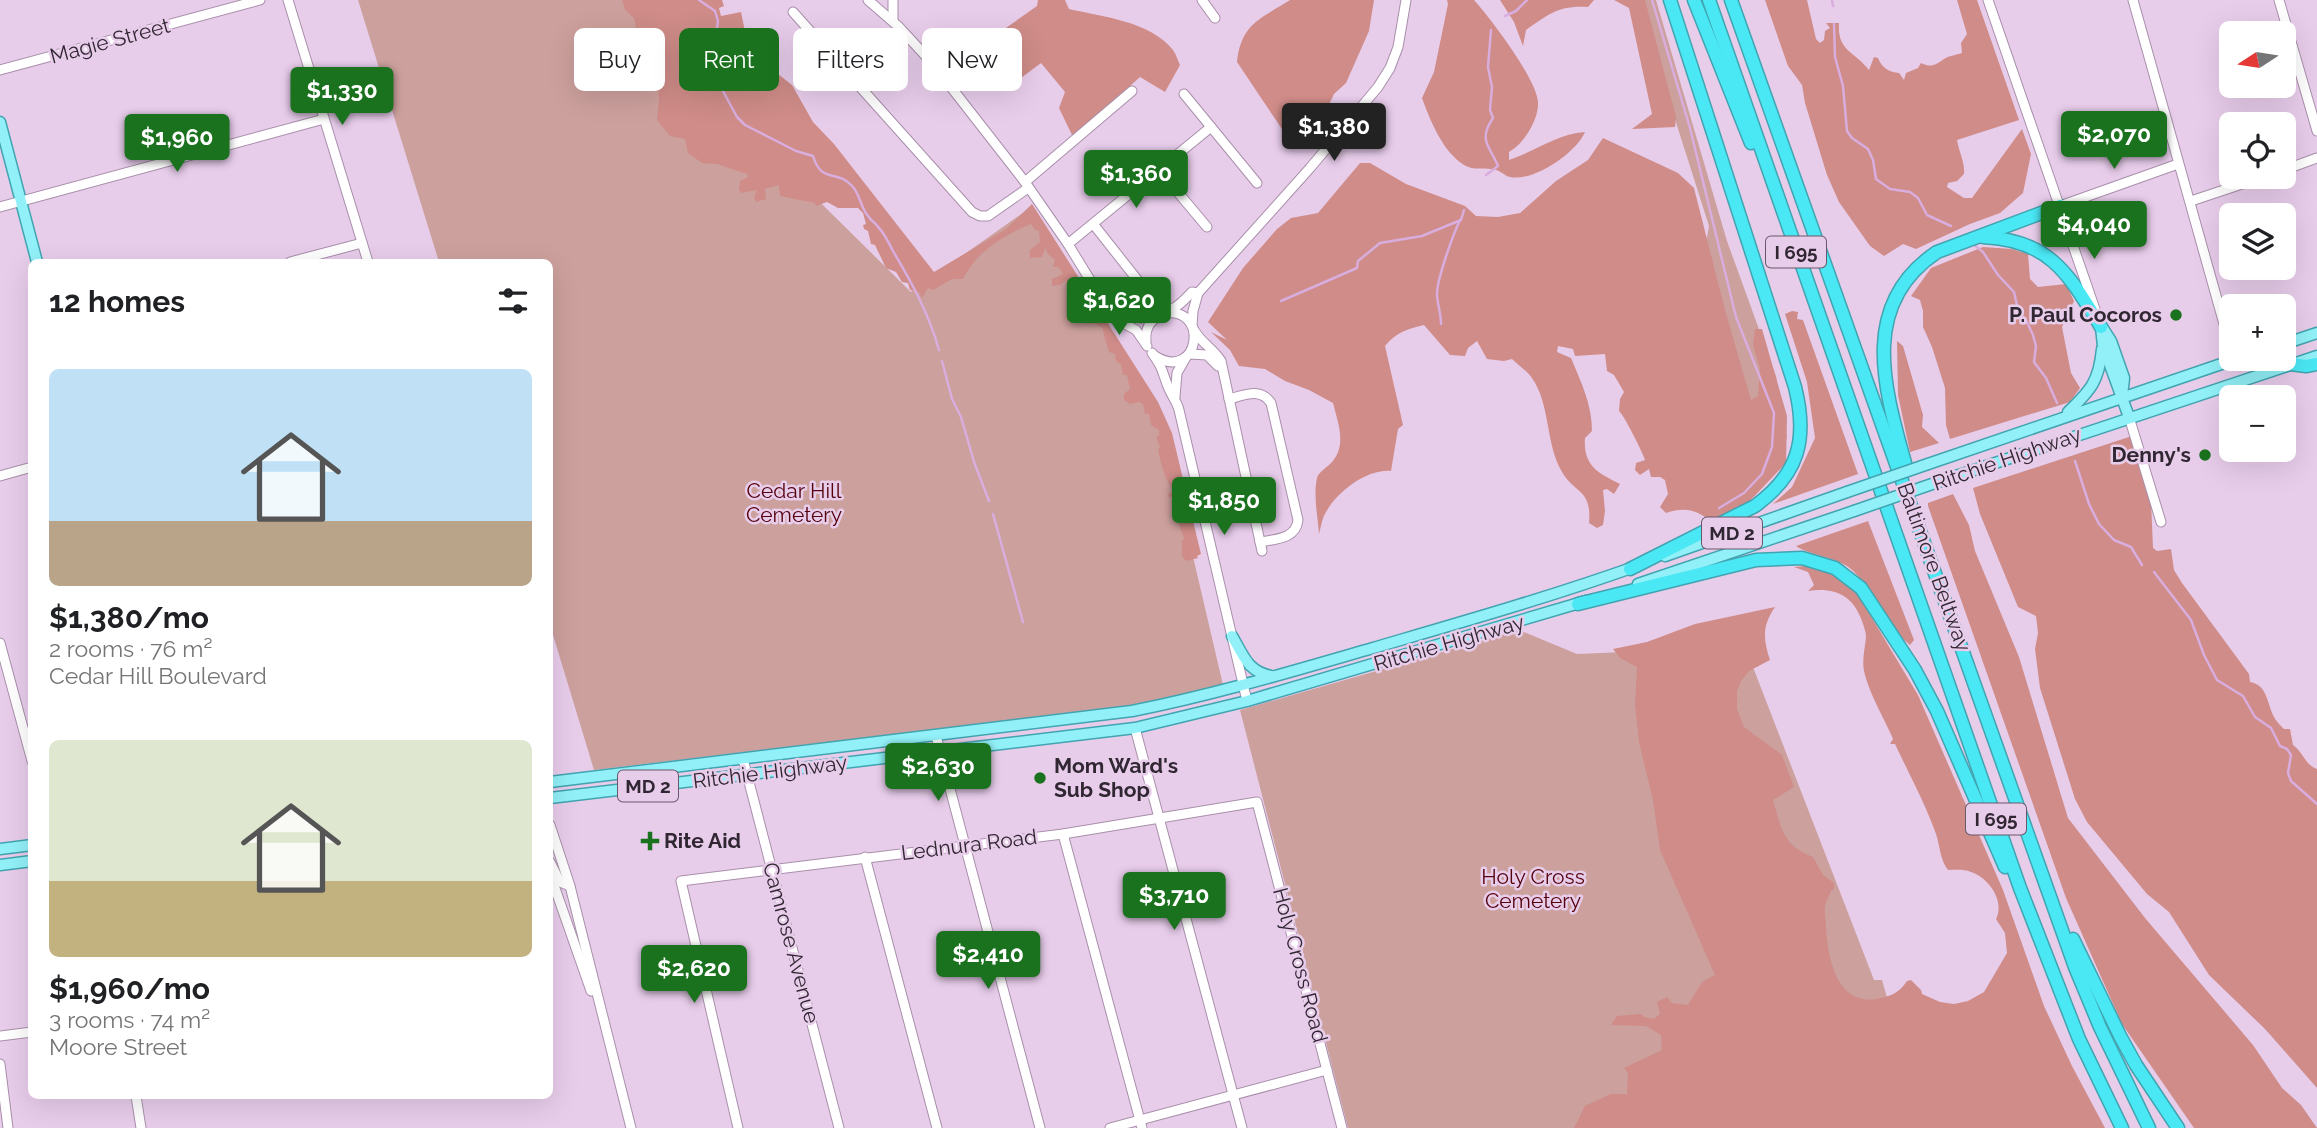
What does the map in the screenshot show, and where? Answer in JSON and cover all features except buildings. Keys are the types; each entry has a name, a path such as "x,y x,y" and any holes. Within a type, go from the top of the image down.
{"highway":[{"path":"1630,569 1755,506 1769,496 1793,465 1800,438 1800,409 1795,387 1670,0"},
{"path":"1694,0 1731,97 1793,244"},
{"name":"Baltimore Beltway","path":"1709,0 2044,953 2079,1039 2122,1128"},
{"name":"Baltimore Beltway","path":"1731,0 2043,879 2100,1027 2149,1128"},
{"path":"1924,538 1887,389 1884,343 1886,320 1901,286 1923,261 1954,244 2060,206"},
{"path":"1976,237 2008,239 2051,259 2073,283 2101,327"},
{"path":"2296,365 2317,364"},
{"path":"1578,604 1711,570 1773,558 1790,557 1819,562 1849,577 1873,604 1915,670 1937,711 2044,953"},
{"path":"2043,879 2106,1010 2136,1065 2178,1128"}],"main road":[{"path":"0,122 36,259"},
{"path":"2064,416 2093,386 2099,375 2103,346 2101,327"},
{"path":"2101,327 2111,341 2124,378 2122,396"},
{"path":"2296,340 2317,333"},
{"path":"2103,346 2129,417"},
{"name":"Ritchie Highway","path":"2296,362 2317,356"},
{"name":"Ritchie Highway","path":"553,782 1132,711 1243,685 1488,615 1630,569 2219,364"},
{"name":"Ritchie Highway","path":"553,798 1135,728 1247,701 1578,604 2270,371"},
{"path":"1232,636 1250,668 1260,674 1274,676"},
{"path":"0,849 28,846"},
{"path":"0,865 28,862"}],"street":[{"name":"Magie Street","path":"0,70 260,0"},
{"path":"288,0 367,259"},
{"path":"868,0 893,21 928,59 1026,185 1068,244 1098,293 1123,323 1136,330 1164,370 1169,391 1175,397"},
{"path":"893,0 893,21"},
{"path":"1202,0 1215,18"},
{"path":"1247,701 1175,397 1177,373 1195,341 1193,311 1198,293 1378,87 1390,68 1398,47 1406,0"},
{"path":"1989,0 2101,327"},
{"path":"2133,0 2219,305"},
{"path":"2279,0 2317,131"},
{"path":"793,12 972,212 980,216 988,216 1026,185 1132,91"},
{"path":"1184,94 1257,183"},
{"path":"0,207 324,119"},
{"path":"1068,244 1211,127"},
{"path":"2296,166 2317,158"},
{"path":"2060,206 2178,164"},
{"path":"1160,171 1207,227"},
{"path":"2191,201 2227,189"},
{"path":"1094,225 1139,282"},
{"path":"301,259 362,243"},
{"path":"1198,293 1192,292 1177,306 1158,314 1151,321 1146,331 1150,350 1168,362 1187,356 1210,357 1223,373"},
{"path":"1115,312 1140,318 1176,313 1186,318 1200,341 1214,350 1221,362 1223,373 1261,547 1291,534 1297,528 1298,520 1271,403 1256,393 1229,399"},
{"path":"2129,417 2161,522"},
{"path":"0,476 28,468"},
{"path":"0,643 28,746"},
{"path":"1135,728 1242,1128"},
{"path":"936,736 1040,1128"},
{"name":"Camrose Avenue","path":"743,759 839,1128"},
{"name":"Lednura Road","path":"738,1128 681,881 1063,834 1257,802"},
{"name":"Holy Cross Road","path":"1257,802 1342,1128"},
{"path":"553,834 570,886 631,1128"},
{"path":"1063,834 1141,1124"},
{"path":"865,857 937,1128"},
{"path":"553,868 560,882 570,886"},
{"path":"553,885 603,1022"},
{"path":"555,892 564,899 576,934 584,941"},
{"path":"0,1036 28,1032"},
{"path":"0,1064 8,1128"},
{"path":"1110,1128 1141,1124 1327,1070"},
{"path":"136,1099 141,1128"}],"green space":[{"name":"Cedar Hill Cemetery","path":"358,0 689,0 691,28 679,28 679,91 707,91 911,292 1027,210 1145,396 1158,422 1174,475 1223,685 1131,706 594,770 553,635 553,259 438,259"},
{"path":"1637,0 1656,0 1727,241 1776,376 1787,437 1779,467 1685,365 1709,226"},
{"name":"Holy Cross Cemetery","path":"1519,630 1577,654 1719,648 1739,631 1874,980 1882,980 1924,1128 1348,1128 1240,710"}],"shaded area":[{"path":"622,0 722,0 724,6 719,8 721,16 741,12 744,28 679,28 679,91 779,91 779,75 792,85 813,122 834,144 934,272 1006,229 1032,204 1158,402 1172,433 1201,554 1198,558 1186,561 1182,556 1182,540 1185,539 1171,503 1174,496 1169,498 1168,494 1172,492 1172,488 1160,459 1156,436 1159,436 1159,430 1151,425 1143,404 1130,404 1124,400 1124,394 1130,389 1127,375 1123,375 1115,354 1109,352 1102,328 1095,323 1086,324 1089,313 1079,296 1074,295 1073,288 1067,287 1066,280 1060,285 1052,286 1052,279 1063,274 1058,267 1053,267 1055,260 1045,248 1042,257 1030,258 1030,250 1040,242 1039,231 1031,224 1011,233 983,253 963,279 952,279 933,290 928,288 922,298 919,292 910,290 908,283 902,282 896,272 886,268 875,245 871,244 868,231 864,229 863,225 866,224 863,213 858,208 838,208 827,202 816,206 815,203 780,196 779,185 765,189 766,199 756,202 754,197 757,190 741,193 739,189 740,181 748,177 747,174 717,164 702,163 688,153 685,139 670,136 657,120 658,91 665,91 665,28 636,28 634,18 625,10"},
{"path":"1038,0 1065,0 1069,9 1139,26 1163,40 1173,50 1180,65 1165,92 1140,77 1073,137 1059,108 1065,92 1041,63 1022,77 1022,28 1006,28 1037,6"},
{"path":"1290,0 1374,0 1369,31 1346,83 1334,94 1317,129 1292,144 1237,62 1239,49 1248,31 1261,18"},
{"path":"1447,0 1474,0 1512,49 1530,79 1538,109 1525,137 1509,152 1509,160 1556,139 1585,132 1564,157 1531,175 1510,177 1496,170 1468,167 1456,159 1444,144 1422,98 1434,72"},
{"path":"1500,0 1594,0 1588,7 1562,9 1541,19 1526,30 1523,46 1514,22"},
{"path":"1614,0 1645,0 1676,117 1675,127 1632,129 1652,114 1629,8"},
{"path":"1765,0 1807,0 1816,39 1820,43 1824,40 1825,31 1830,28 1826,23 1839,23 1844,45 1869,70 1874,57 1878,58 1884,67 1899,73 1904,80 1906,73 1918,68 1921,63 1933,65 1962,53 1961,43 1967,34 1957,0 1977,0 2019,120 1957,140 1964,174 1957,181 1948,183 1947,187 1964,198 1972,198 2022,129 2031,154 2023,193 2000,213 1916,249 1903,244 1884,256 1870,246 1839,202 1827,175 1802,85 1788,66"},
{"path":"1603,138 1678,173 1694,188 1751,400 1758,396 1760,369 1753,345 1755,329 1762,329 1787,416 1786,463 1745,506 1711,522 1690,510 1666,513 1660,507 1668,494 1665,480 1651,477 1649,469 1640,475 1635,470 1636,463 1645,460 1619,411 1624,392 1614,375 1607,371 1605,354 1575,356 1573,349 1558,346 1557,352 1571,358 1588,402 1592,431 1585,438 1585,448 1589,462 1599,472 1620,484 1614,494 1607,489 1603,490 1603,525 1597,528 1589,523 1585,498 1567,479 1557,461 1542,400 1530,375 1512,359 1487,359 1477,341 1468,348 1465,356 1450,355 1424,325 1398,334 1385,346 1403,425 1398,429 1391,471 1382,471 1363,478 1338,496 1326,512 1319,534 1317,478 1337,455 1340,441 1333,403 1265,369 1239,366 1230,350 1211,332 1227,340 1208,322 1243,268 1277,229 1291,218 1318,213 1360,163 1370,163 1406,184 1465,206 1476,216 1498,217 1520,213 1556,181 1588,160"},
{"path":"1983,247 2012,249 2028,254 2030,279 2038,287 2066,284 2074,301 2062,327 2071,373 2080,388 2070,402 1950,439 1946,425 1945,388 1923,327 1920,300 1911,296 1931,268"},
{"path":"1798,312 1797,319 1803,320 1858,474 1773,504 1792,487 1815,438 1807,382 1785,314"},
{"path":"1897,341 1903,346 1923,415 1922,427 1939,443 1910,452 1898,395"},
{"path":"2132,436 2151,501 2153,548 2157,551 2171,549 2174,570 2182,583 2249,674 2250,682 2263,690 2276,721 2284,729 2290,729 2293,745 2310,765 2317,769 2317,1088 2265,1029 2209,975 2169,912 2147,894 2087,822 2075,799 2040,688 2035,649 2038,633 2036,616 2018,607 1980,514 1973,488"},
{"path":"1953,494 1969,525 1975,551 2019,657 2068,818 2145,918 2253,1045 2282,1088 2301,1105 2317,1128 2194,1128 2122,1024 2066,898 1928,506 1928,503"},
{"path":"1868,521 1914,640 1910,645 1853,571 1841,563 1796,546"},
{"path":"1805,566 1834,574 1857,593 1918,695 2003,890 2044,1006 2105,1128 1574,1128 1585,1106 1611,1094 1627,1094 1628,1073 1624,1068 1662,1050 1661,1035 1646,1026 1611,1025 1617,1016 1641,1014 1654,1019 1660,1014 1657,1002 1667,997 1672,1003 1688,1005 1702,982 1715,975 1660,850 1653,800 1639,742 1635,704 1637,667 1620,658 1613,649 1647,642 1695,624 1775,607 1765,633 1770,660 1749,671 1741,681 1737,691 1737,709 1744,727 1782,755 1794,787 1773,800 1785,835 1795,847 1813,857 1823,875 1834,883 1834,889 1825,906 1826,928 1832,965 1843,987 1862,999 1876,999 1894,994 1911,980 1922,994 1940,1002 1954,1004 1968,1001 1984,992 2007,953 2005,933 1996,919 1998,905 1994,891 1978,875 1966,870 1948,870 1922,800 1895,744 1890,744 1893,739 1865,675 1863,660 1866,635 1858,612 1848,599 1834,592 1808,591 1814,585 1808,572 1794,567"}],"waterway":[{"path":"699,0 715,11 718,21 712,62 717,80 737,117 745,125 796,151 813,156 825,174 841,178 853,187 866,213 883,233 913,287 939,350"},
{"path":"1505,16 1516,11 1527,0"},
{"path":"1652,0 1690,128 1736,317 1774,413 1772,447 1762,474 1744,493 1719,508"},
{"path":"1832,0 1833,6"},
{"path":"1834,24 1835,57 1843,86 1847,131 1868,149 1876,179 1890,189 1910,192 1918,198 1927,215 1951,226"},
{"path":"1486,175 1498,166 1486,142 1486,132 1493,118 1490,110 1492,87 1488,67 1491,30"},
{"path":"1281,301 1357,268 1358,261 1380,243 1422,236 1461,220 1464,210"},
{"path":"1441,324 1437,289 1460,220"},
{"path":"1973,244 1983,252 1998,275 2014,292 2019,314 2026,320 2033,335 2036,346 2034,362 2046,378 2057,403"},
{"path":"942,361 952,399 961,417 989,501"},
{"path":"2075,461 2089,504 2099,524 2114,540 2131,547 2142,565"},
{"path":"993,514 1023,622"},
{"path":"2154,572 2191,620 2217,680 2243,696 2255,717 2271,728 2280,746 2287,749 2291,755 2288,773 2291,781 2317,804"}],"place":[{"name":"P. Paul Cocoros","path":"2176,315"},
{"name":"Denny's","path":"2205,455"},
{"name":"Mom Ward's Sub Shop","path":"1040,778"},
{"name":"Rite Aid","path":"650,841"}]}
